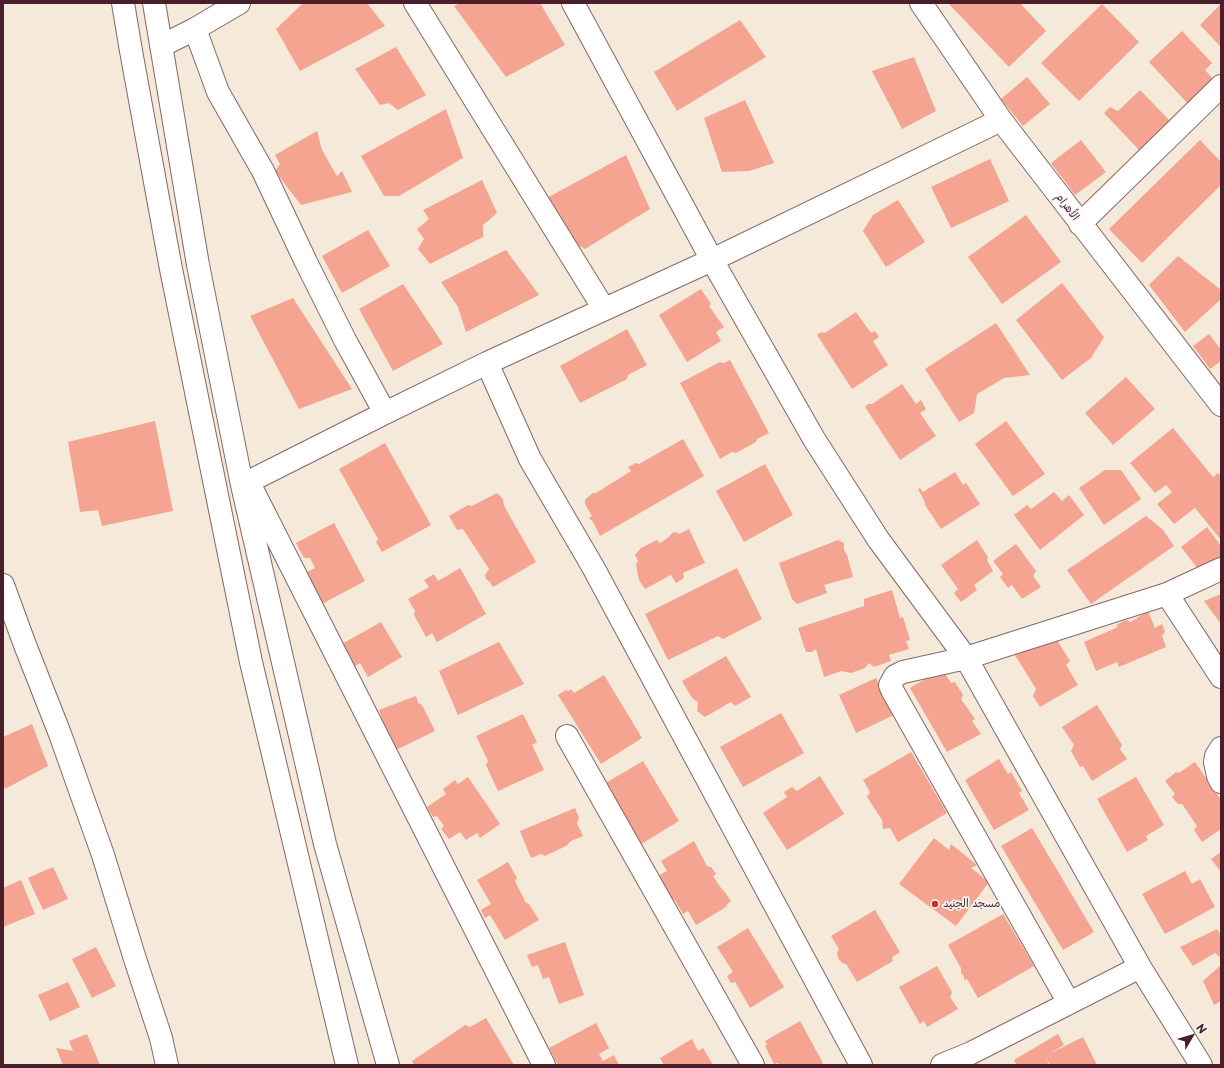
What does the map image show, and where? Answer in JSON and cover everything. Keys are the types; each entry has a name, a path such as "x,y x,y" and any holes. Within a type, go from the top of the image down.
{"street":[{"path":"123,3 172,269 251,662 347,1065"},
{"path":"154,3 198,265 245,484 325,844 388,1065"},
{"path":"161,46 195,29 240,3"},
{"path":"415,3 604,309"},
{"path":"573,3 712,260 814,439 878,539 966,658 1140,967 1201,1065"},
{"name":"الأهرام","path":"921,3 1001,120 1221,405"},
{"path":"195,29 218,92 263,171 345,340 385,412"},
{"path":"1080,224 1221,86"},
{"path":"245,484 385,412 487,363 712,260 1001,120"},
{"path":"487,363 530,459 593,567 861,1065"},
{"path":"245,484 544,1065"},
{"path":"1068,1003 890,685 895,676 903,672 966,658 1167,594 1221,569"},
{"path":"3,584 60,734 103,854 161,1038 167,1065"},
{"path":"1167,594 1221,677"},
{"path":"567,736 753,1065"},
{"path":"1221,748 1216,756 1215,762 1221,782"},
{"path":"942,1065 975,1059 1068,1003 1140,967"}],"building":[{"path":"303,3 367,3 385,26 300,71 276,29"},
{"path":"460,3 540,3 565,45 506,77 454,6"},
{"path":"948,3 1020,3 1046,31 1009,67"},
{"path":"1102,4 1139,42 1079,101 1041,63"},
{"path":"1221,4 1221,47 1200,25"},
{"path":"740,20 766,57 677,111 654,72"},
{"path":"1182,31 1212,63 1205,70 1215,81 1189,105 1149,62"},
{"path":"396,47 426,95 398,110 389,103 380,105 355,69"},
{"path":"914,57 936,111 902,129 872,71"},
{"path":"1027,77 1050,104 1023,126 1001,99"},
{"path":"1140,90 1170,121 1140,151 1104,113 1110,107 1118,111"},
{"path":"745,100 774,163 749,171 722,172 704,118"},
{"path":"446,109 463,158 399,196 384,196 361,156"},
{"path":"317,131 322,150 337,176 342,171 352,192 301,205 275,171 280,164 275,155"},
{"path":"1081,140 1106,172 1075,195 1051,163"},
{"path":"1200,140 1221,162 1221,185 1142,263 1109,229"},
{"path":"626,155 650,209 585,249 567,239 545,199"},
{"path":"990,159 1009,201 951,228 931,187"},
{"path":"482,180 497,213 483,225 483,237 430,264 418,249 424,239 417,229 429,219 423,210"},
{"path":"898,200 925,242 886,267 863,231 873,215"},
{"path":"1026,215 1061,262 1002,304 968,257"},
{"path":"368,230 390,266 342,293 322,256"},
{"path":"506,250 539,295 466,332 458,307 441,282"},
{"path":"1178,256 1221,290 1221,299 1185,332 1149,285"},
{"path":"1062,283 1104,337 1091,358 1062,380 1016,320"},
{"path":"403,284 443,344 393,371 359,309"},
{"path":"701,289 711,304 709,306 724,327 716,332 721,341 687,362 659,315"},
{"path":"293,298 352,389 299,409 250,316"},
{"path":"856,312 871,333 875,331 879,337 873,341 888,365 852,389 817,335 821,332 825,333"},
{"path":"996,323 1030,375 1004,378 977,394 974,413 959,422 925,369"},
{"path":"627,329 647,365 628,375 627,379 580,403 560,366"},
{"path":"1209,334 1221,350 1221,361 1210,369 1193,346"},
{"path":"730,360 769,433 736,453 732,452 720,459 680,383 720,362 724,363"},
{"path":"1126,377 1155,409 1113,445 1085,413"},
{"path":"902,384 916,404 921,400 926,409 920,413 936,436 900,460 865,407"},
{"path":"155,421 173,511 102,526 98,510 80,512 68,442"},
{"path":"1006,421 1045,474 1013,496 975,444"},
{"path":"1173,428 1213,477 1218,473 1221,476 1221,540 1195,508 1174,524 1157,504 1172,492 1166,485 1155,493 1130,463"},
{"path":"683,439 704,476 600,536 593,522 589,518 592,516 585,504 585,500 593,493 596,493 631,471 628,467 636,463 639,464"},
{"path":"385,443 431,525 382,552 376,542 378,539 339,469"},
{"path":"765,464 793,515 744,542 716,491"},
{"path":"1105,470 1121,470 1141,499 1104,525 1079,488"},
{"path":"955,472 963,485 966,483 980,504 941,529 925,505 925,502 918,489 920,488 923,492"},
{"path":"1054,492 1062,501 1069,495 1084,515 1040,550 1014,515 1027,505 1031,509"},
{"path":"497,493 503,499 504,506 536,562 493,587 486,579 485,575 489,569 463,529 457,530 449,516 468,505 472,506"},
{"path":"1146,516 1163,530 1174,546 1091,604 1067,570"},
{"path":"334,523 365,581 320,605 303,574 315,568 310,558 304,558 296,543"},
{"path":"1207,527 1221,546 1221,558 1201,573 1181,547"},
{"path":"689,529 705,563 683,573 684,578 676,583 671,575 645,589 639,580 636,565 638,561 635,555 641,548 657,540 660,543 672,533 676,532 679,534"},
{"path":"838,540 844,543 844,550 847,555 853,577 824,585 827,593 797,604 792,599 779,563"},
{"path":"977,540 988,557 987,560 993,571 974,585 977,590 961,602 954,593 958,589 941,565"},
{"path":"1016,544 1036,571 1033,576 1041,587 1022,599 1012,585 1008,588 1000,577 1003,574 993,561"},
{"path":"460,568 486,614 437,642 432,633 426,637 414,615 415,611 408,599 429,587 424,580 434,574 438,581"},
{"path":"737,568 762,619 723,639 718,636 668,660 645,614"},
{"path":"892,590 900,618 903,617 910,640 906,641 909,649 889,655 891,661 874,667 869,663 865,668 851,673 841,671 824,677 816,649 812,652 806,652 798,628 864,606 864,599"},
{"path":"1221,594 1221,624 1204,601"},
{"path":"1148,611 1155,628 1162,624 1165,632 1162,636 1166,647 1119,667 1117,662 1096,671 1084,642 1118,627 1116,625 1126,620 1131,622"},
{"path":"381,622 402,657 368,677 360,663 354,667 340,645"},
{"path":"1055,637 1070,661 1066,665 1078,685 1040,707 1033,696 1036,689 1015,655 1036,643 1038,647"},
{"path":"499,642 524,684 458,715 439,671"},
{"path":"726,656 751,697 735,706 731,702 705,717 697,711 698,702 692,698 682,681"},
{"path":"942,669 951,683 955,682 963,695 961,699 975,719 972,721 981,734 947,752 910,688"},
{"path":"604,675 642,738 601,764 558,695 571,689 574,693"},
{"path":"876,678 894,715 856,733 839,695"},
{"path":"416,696 418,703 422,705 435,731 396,750 380,724 384,724 379,710"},
{"path":"1097,705 1122,745 1120,749 1127,759 1092,781 1083,766 1080,767 1071,751 1074,745 1062,727"},
{"path":"781,713 804,753 743,787 720,747"},
{"path":"523,714 537,742 532,745 544,770 498,791 486,765 488,761 476,736"},
{"path":"32,724 48,766 5,789 3,785 3,737"},
{"path":"911,752 947,813 898,842 890,828 883,829 882,820 867,797 870,792 863,780"},
{"path":"999,759 1008,774 1011,772 1022,791 1019,793 1029,810 994,830 965,780"},
{"path":"643,761 679,821 638,846 604,784"},
{"path":"1195,762 1221,800 1221,829 1202,842 1194,830 1197,826 1182,804 1178,804 1172,797 1175,794 1165,781 1176,772 1179,773"},
{"path":"820,776 844,814 787,850 763,813 787,797 784,792 792,787 797,791"},
{"path":"468,777 500,824 480,838 477,833 466,840 460,832 449,839 441,829 444,826 437,816 433,817 427,807 446,794 443,789 455,780 458,784"},
{"path":"1136,777 1164,825 1146,836 1148,840 1127,852 1097,799"},
{"path":"575,808 579,818 577,823 583,836 545,856 541,854 531,858 520,831"},
{"path":"1032,828 1094,932 1063,950 1001,846"},
{"path":"934,838 949,850 951,844 977,865 971,868 989,882 956,926 899,884"},
{"path":"694,841 707,866 711,867 716,874 713,876 731,901 726,907 696,925 688,911 683,914 674,899 666,904 652,879 667,871 661,861"},
{"path":"1221,852 1221,872 1211,859"},
{"path":"508,862 517,878 515,881 526,903 529,904 539,920 505,940 490,915 485,918 481,910 491,904 477,880"},
{"path":"53,867 68,899 43,910 28,878"},
{"path":"1185,871 1192,884 1200,879 1215,907 1165,934 1142,894"},
{"path":"21,880 35,914 3,927 3,888"},
{"path":"875,910 900,952 892,957 893,961 857,982 846,964 842,963 838,958 837,953 839,949 831,936"},
{"path":"1003,914 1034,966 978,998 967,979 964,980 964,976 961,973 961,968 948,945"},
{"path":"748,928 784,987 750,1008 735,982 731,983 727,976 733,972 717,947"},
{"path":"1217,929 1221,936 1221,958 1215,953 1193,966 1180,947"},
{"path":"565,942 584,995 559,1004 549,977 543,979 538,965 532,967 527,955"},
{"path":"96,947 116,986 92,998 72,959"},
{"path":"1221,965 1221,1001 1214,1005 1203,981"},
{"path":"937,966 952,992 950,997 958,1009 927,1027 924,1021 920,1024 899,987"},
{"path":"68,982 80,1007 50,1021 38,995"},
{"path":"486,1018 514,1065 414,1065 412,1061 465,1025 470,1027"},
{"path":"800,1021 823,1063 820,1065 774,1064 765,1046 767,1045 765,1041"},
{"path":"596,1023 609,1048 599,1054 603,1061 614,1055 619,1065 558,1065 549,1048"},
{"path":"87,1034 100,1065 63,1065 56,1048 73,1051 69,1041"},
{"path":"1058,1034 1064,1045 1049,1054 1083,1037 1097,1065 1050,1065 1046,1058 1049,1065 1017,1065 1014,1060"},
{"path":"692,1039 698,1051 703,1048 713,1065 664,1065 660,1058"}],"place":[{"name":"مسجد الجنيد","path":"935,904"}]}
